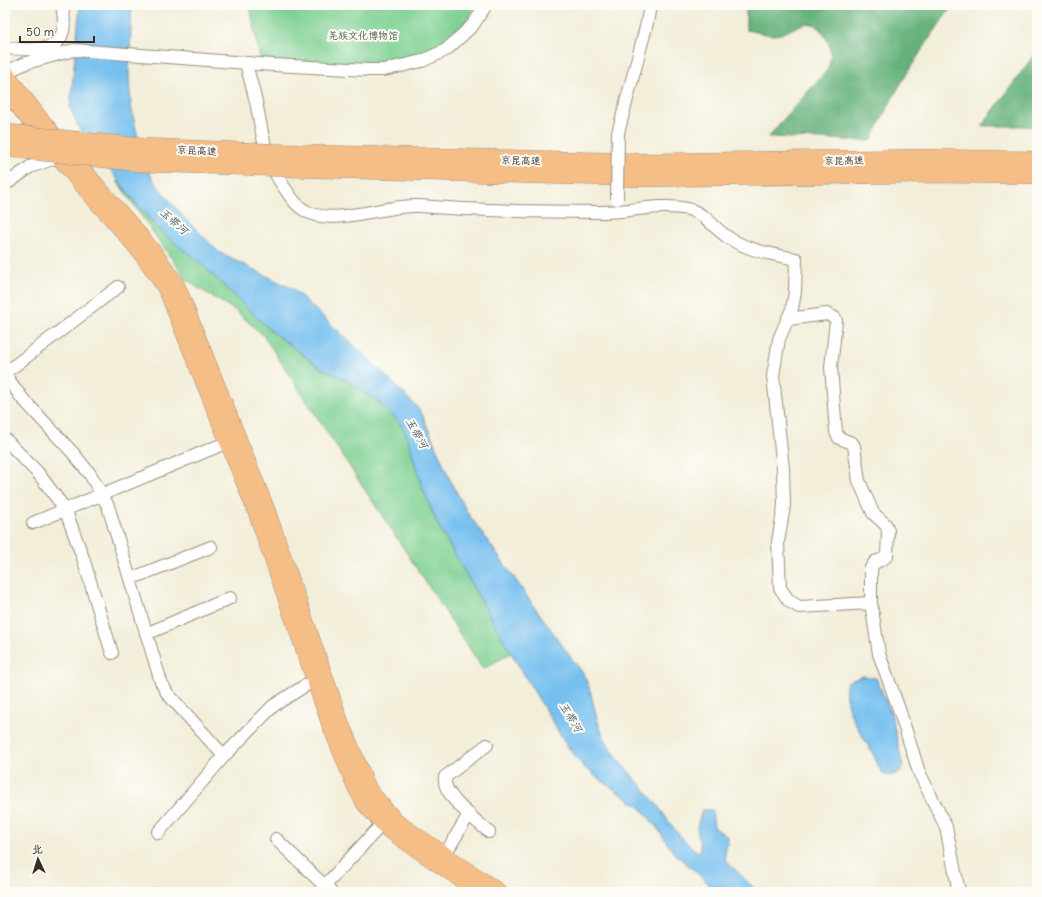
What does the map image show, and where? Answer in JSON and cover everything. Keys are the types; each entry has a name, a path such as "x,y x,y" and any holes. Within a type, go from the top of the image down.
{"highway":[{"name":"京昆高速","path":"6,134 69,137 84,142 197,150 317,162 644,178 922,174 1037,175"},
{"name":"京昆高速","path":"6,134 141,162 644,162 922,158 1037,160"}],"main road":[{"path":"5,71 92,179 152,249 168,270 178,287 267,509 341,722 365,782 375,798 396,821 444,856 500,892"},
{"path":"5,90 58,157 158,276 175,308 270,550 339,750 355,787 365,805 382,824 402,842 478,892"}],"street":[{"path":"5,48 39,50 56,43 63,35 65,26 62,5"},
{"path":"5,71 26,63 74,50 216,61 368,70 403,67 422,61 446,50 473,25 486,5"},
{"path":"617,205 618,133 647,23 650,5"},
{"path":"246,63 256,103 263,143 274,173 296,204 315,215 341,217 391,207 412,206 493,212 617,205 689,209 703,214 727,237 740,245 796,259 795,292 792,309 779,339 772,376 784,469 784,506 778,542 780,588 789,602 799,607 871,603"},
{"path":"5,185 30,167 58,157"},
{"path":"118,287 5,374 22,398 74,453 90,474 108,506 158,674 167,693 224,756"},
{"path":"788,318 827,314 835,318 836,321 831,366 836,432 839,438 852,443 854,446 860,482 874,513 884,522 888,531 887,556 872,564 871,603 879,654 899,709 919,772 946,827 958,887 955,892"},
{"path":"5,438 38,473 65,509 83,558 112,653"},
{"path":"33,523 228,442"},
{"path":"130,579 211,547"},
{"path":"146,634 230,598"},
{"path":"158,833 224,756 273,706 314,680"},
{"path":"487,745 445,777 445,786 448,794 489,832"},
{"path":"444,856 469,814"},
{"path":"276,839 325,890 382,824"}],"green space":[{"name":"羌族文化博物馆","path":"250,5 476,5 459,31 439,46 416,56 391,62 338,65 260,60"},
{"path":"746,5 953,5 909,71 889,105 871,141 768,137 827,70 830,62 830,50 826,38 820,29 814,24 807,23 781,34 773,35 746,30"},
{"path":"1037,51 1037,126 982,126"},
{"path":"117,181 159,230 199,262 270,329 321,368 346,380 380,403 399,422 406,434 422,487 438,525 511,653 483,669 263,335 236,311 186,279"}],"water":[{"name":"玉带河","path":"80,5 132,5 129,76 131,106 140,148 148,171 156,184 180,213 220,253 293,289 374,364 417,407 422,414 450,480 467,512 585,677 589,686 602,733 612,751 650,796 678,833 698,852 701,850 697,827 702,810 712,810 714,827 728,837 725,855 726,861 758,892 716,892 704,879 673,852 658,829 641,808 584,767 567,746 505,643 438,525 422,487 406,434 399,422 380,403 346,380 321,368 270,330 199,262 168,238 141,210 90,144 79,128 70,107"},
{"path":"863,676 876,678 891,713 903,766 900,772 896,774 887,775 878,767 873,754 853,720 849,710 846,691 847,682"}]}
